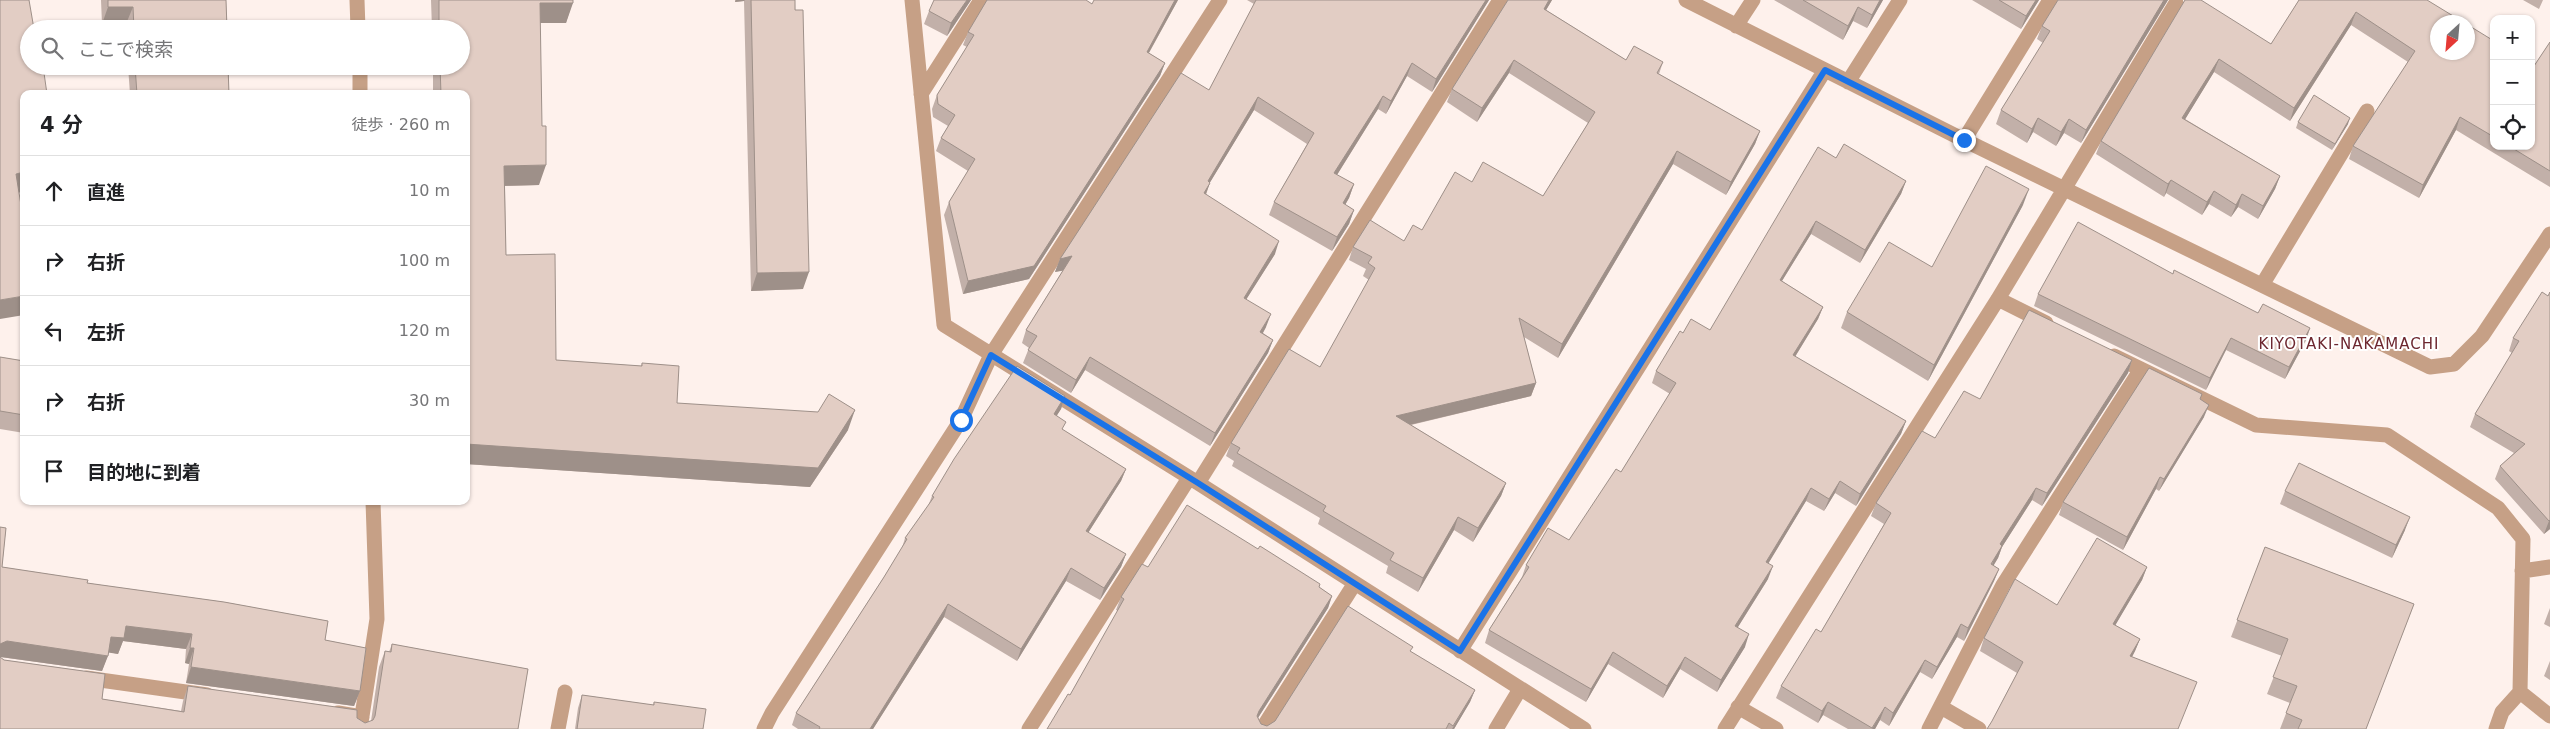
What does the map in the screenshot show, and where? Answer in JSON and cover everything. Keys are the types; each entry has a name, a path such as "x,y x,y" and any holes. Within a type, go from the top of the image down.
{"street":[{"path":"358,0 358,20"},
{"path":"912,0 944,325 1194,480 1584,729"},
{"path":"921,94 981,0"},
{"path":"764,729 772,713 961,420 991,355 1220,0"},
{"path":"1028,729 1194,480 1500,0"},
{"path":"1686,0 1964,140 2430,367 2454,364 2482,336 2550,234"},
{"path":"1736,26 1753,0"},
{"path":"1848,82 1900,0"},
{"path":"1964,140 2050,0"},
{"path":"1725,729 1998,299 2066,189 2176,3"},
{"path":"1460,651 1825,70"},
{"path":"360,75 360,90"},
{"path":"2262,285 2367,111"},
{"path":"1998,299 2060,330"},
{"path":"2096,347 2256,425 2387,435 2498,508 2523,539 2520,692 2502,712 2496,729"},
{"path":"1929,729 2003,585 2141,369"},
{"path":"323,711 361,723 377,619 373,505"},
{"path":"2522,571 2550,568"},
{"path":"1262,729 1355,583"},
{"path":"68,676 225,698"},
{"path":"1496,729 1520,689"},
{"path":"558,729 564,692"},
{"path":"2520,692 2550,716"},
{"path":"1941,706 1980,729"},
{"path":"1738,707 1776,729"}],"building":[{"path":"0,0 29,0 32,20 20,20 20,75 44,75 46,90 20,90 20,173 16,174 20,199 20,297 0,300"},
{"path":"108,0 226,0 227,20 134,20 133,7 108,7"},
{"path":"439,0 573,0 573,3 540,3 542,126 546,126 546,165 504,166 506,255 555,254 556,360 642,366 642,363 679,366 677,403 818,412 829,394 855,410 818,468 470,444 470,90 441,90 440,75 470,75 470,20 439,20"},
{"path":"751,0 795,0 795,10 803,10 809,272 757,273"},
{"path":"934,0 967,0 951,23 929,11"},
{"path":"987,0 1086,0 1092,4 1094,0 1175,0 1147,52 1165,63 1034,266 968,281 949,202 975,159 941,138 955,115 938,104 937,95 974,35 968,32"},
{"path":"1256,0 1486,0 1436,79 1412,63 1391,101 1383,96 1334,173 1354,184 1343,203 1354,210 1337,237 1274,202 1314,133 1258,97 1208,181 1210,183 1204,193 1279,241 1244,298 1271,314 1260,332 1273,340 1215,433 1090,357 1076,380 1028,350 1037,336 1026,330 1072,256 1060,259 1181,73 1209,90"},
{"path":"1508,0 1549,0 1544,9 1626,60 1634,46 1663,62 1657,73 1760,131 1731,182 1677,151 1562,344 1519,318 1536,383 1396,416 1506,483 1478,528 1458,517 1423,578 1390,560 1394,553 1323,511 1326,506 1237,453 1240,448 1231,443 1289,349 1320,367 1375,268 1368,263 1372,257 1353,247 1370,220 1404,241 1413,225 1422,230 1455,172 1472,182 1483,162 1543,196 1595,112 1514,60 1482,108 1452,89"},
{"path":"1803,0 1880,0 1872,15 1858,7 1848,26"},
{"path":"1999,0 2036,0 2026,16"},
{"path":"2058,0 2164,0 2086,130 2069,119 2061,132 2038,118 2032,129 2001,110 2050,31 2042,26"},
{"path":"2185,0 2201,0 2271,44 2299,0 2427,0 2452,15 2430,15 2430,60 2475,60 2475,29 2490,39 2490,135 2460,117 2423,185 2353,146 2415,51 2356,12 2294,108 2219,59 2182,118 2280,176 2263,206 2242,194 2236,205 2214,191 2207,202 2171,180 2168,184 2101,141"},
{"path":"2550,42 2550,171 2516,150 2535,150 2535,64"},
{"path":"136,75 228,75 229,90 137,90"},
{"path":"2314,95 2350,118 2335,144 2298,122"},
{"path":"1844,144 1906,181 1865,250 1816,221 1780,280 1823,307 1793,355 1906,421 1860,494 1840,481 1829,499 1811,488 1766,562 1773,566 1735,626 1749,634 1721,680 1685,657 1667,686 1613,652 1591,689 1489,630 1529,567 1526,565 1548,528 1569,540 1616,469 1621,472 1676,383 1656,371 1680,331 1683,333 1691,319 1710,330 1818,147 1836,158"},
{"path":"1986,166 2029,189 1934,365 1847,312 1889,242 1932,267"},
{"path":"2078,222 2173,274 2174,270 2258,313 2263,304 2310,328 2289,367 2231,338 2210,378 2038,294"},
{"path":"2542,292 2548,296 2550,292 2549,521 2500,466 2525,444 2475,414 2519,341 2513,338"},
{"path":"2029,310 2132,360 2047,493 2036,488 2000,544 2002,546 1991,564 1999,569 1968,628 1961,624 1937,667 1925,660 1893,713 1885,707 1872,728 1828,702 1822,711 1781,686 1816,629 1821,632 1891,513 1876,503 1922,431 1935,438 1964,391 1980,399"},
{"path":"0,357 20,360 20,414 0,411"},
{"path":"1017,366 1065,396 1054,414 1066,422 1062,429 1126,469 1086,531 1126,554 1104,588 1071,568 1021,649 948,604 870,729 819,729 820,727 796,713 884,577 907,539 905,538 934,497 932,496 954,459"},
{"path":"2149,368 2202,394 2200,399 2209,405 2164,479 2160,477 2127,537 2063,502"},
{"path":"2299,463 2410,517 2396,545 2285,491"},
{"path":"1187,505 1258,549 1260,546 1320,584 1319,587 1332,596 1259,711 1257,716 1261,724 1267,726 1275,721 1348,606 1413,647 1410,651 1475,690 1453,726 1449,723 1446,729 1047,729 1068,694 1070,695 1124,599 1121,597 1142,564 1148,567"},
{"path":"0,527 6,528 2,567 88,580 87,583 224,602 328,621 325,640 366,648 360,691 191,667 194,648 190,648 192,634 126,626 124,638 111,637 108,656 7,641 0,644"},
{"path":"2097,538 2147,567 2113,624 2140,639 2130,656 2197,682 2178,729 1987,729 2023,662 1984,638 2015,579 2057,605"},
{"path":"2265,547 2414,604 2366,729 2298,729 2302,720 2286,713 2297,686 2273,677 2288,639 2237,620"},
{"path":"392,644 528,669 518,729 0,729 0,657 4,660 105,674 102,699 184,712 188,686 357,710 357,718 365,723 373,720 375,716 385,651 391,652"},
{"path":"582,695 654,705 654,702 706,709 703,729 577,729"}],"district":[{"name":"KIYOTAKI-NAKAMACHI","path":"2349,344"}],"route":[{"path":"961,420 991,355 1198,483 1460,651 1825,70 1964,140"}]}
